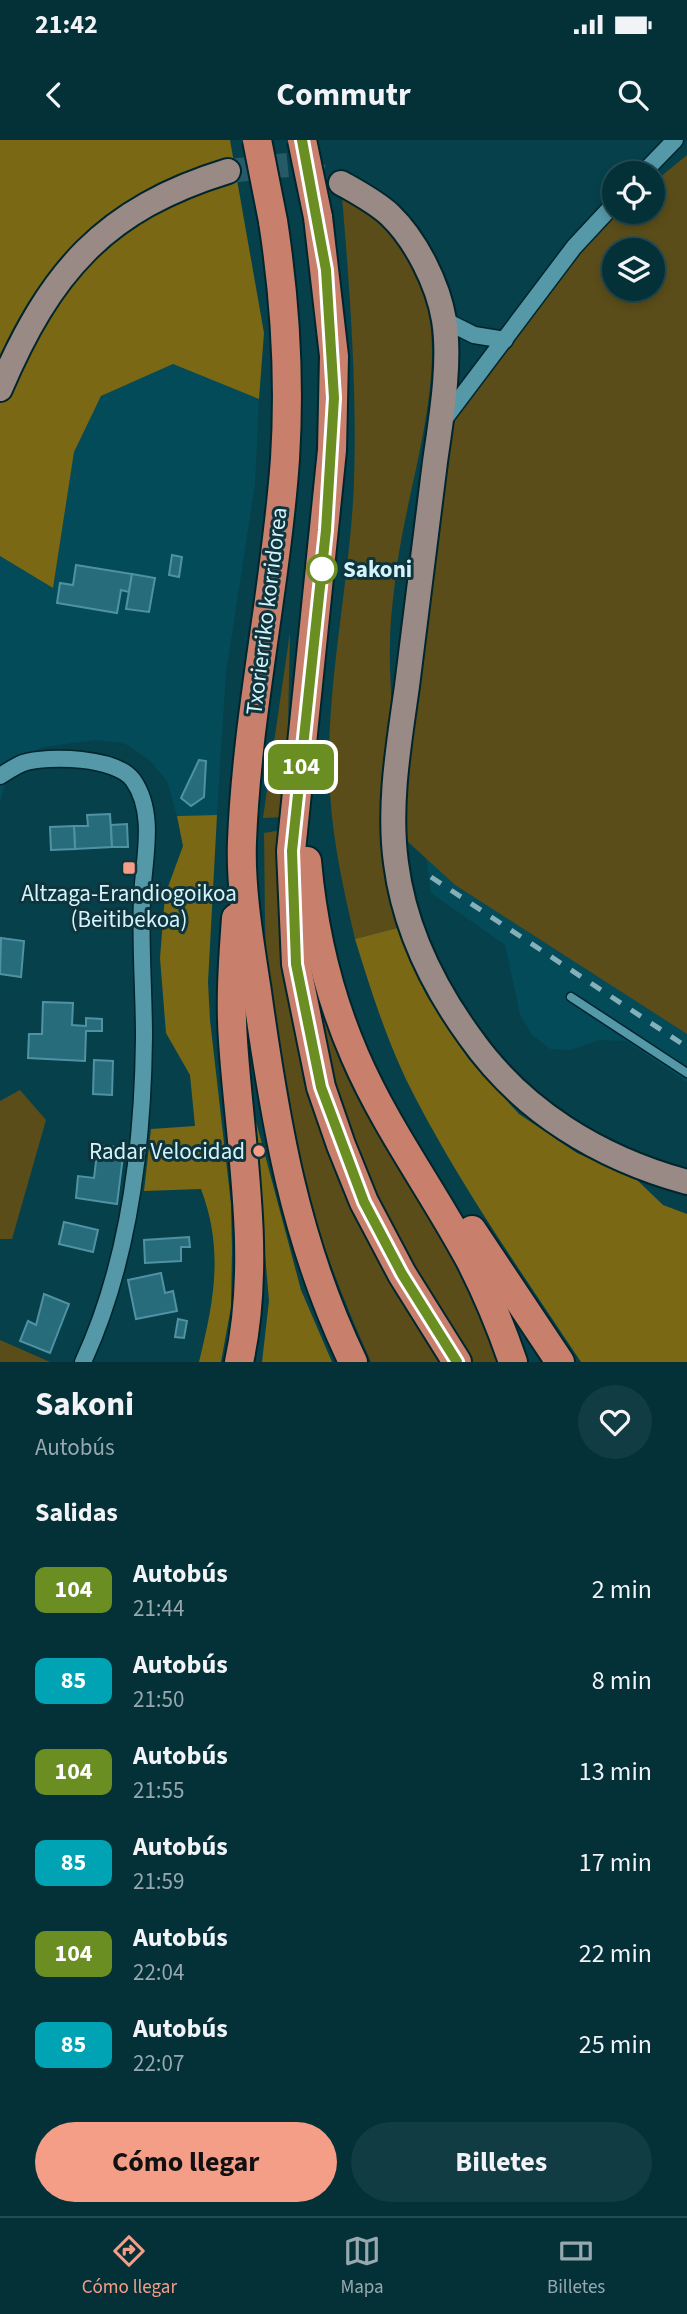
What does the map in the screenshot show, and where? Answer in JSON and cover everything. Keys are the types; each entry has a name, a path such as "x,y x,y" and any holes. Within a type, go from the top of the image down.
{"highway":[{"name":"Txorierriko korridorea","path":"257,140 273,221 284,316 285,459 247,774 242,845 254,973 281,1148 317,1281 353,1362"},
{"path":"302,140 318,217 334,356 332,450 292,851 295,952 321,1087 364,1202 402,1274 457,1362"},
{"path":"299,789 323,969 355,1058 388,1123 469,1259 496,1314 513,1362"},
{"path":"239,1362 247,1304 248,1230 233,1039 231,975 242,845"},
{"path":"309,879 350,1012 390,1098 480,1244 560,1362"}],"main road":[{"path":"0,389 18,347 73,261 147,202 181,185 228,171"},
{"path":"341,183 390,215 409,239 433,284 444,320 440,426 395,775 393,828 396,864 403,899 417,942 439,989 483,1055 517,1093 555,1123 595,1147 681,1182"}],"street":[{"path":"655,161 675,140"},
{"path":"440,426 574,247 602,217"},
{"path":"444,320 474,335 505,340"},
{"path":"0,776 23,763 52,760 106,763 123,770 133,780 146,813 142,900 144,1039 137,1143 128,1216 115,1272 83,1362"}],"lane":[{"path":"571,997 687,1073"}],"shaded area":[{"path":"0,140 230,140 264,333 259,399 173,364 101,396 74,452 53,588 0,556"},
{"path":"687,155 687,1034 455,885 393,828 440,426 574,247 602,224 665,224 665,173"},
{"path":"342,197 388,230 416,270 429,315 432,364 426,415 397,566 391,625 391,719 380,832 384,873 397,928 355,939 334,830 329,754 334,677 352,521 355,446 354,375"},
{"path":"173,364 259,399 255,484 226,673 217,815 177,816 167,781 149,760 124,743 96,740 44,747 11,759 0,803 0,556 53,588 74,452 101,396"},
{"path":"290,632 286,817 263,818"},
{"path":"217,815 208,982 231,1204 231,1307 221,1362 199,1362 209,1318 214,1276 213,1233 201,1189 144,1191 151,1129 195,1126 190,1075 166,1033 160,958 165,895 183,846 177,816"},
{"path":"288,829 361,1099 391,1157 434,1222 477,1307 499,1362 371,1362 351,1317 317,1226 303,1179 273,1037 266,949 264,833"},
{"path":"426,857 455,885 687,1034 687,1082 626,1041 599,1040 571,1050 550,1049 531,1034 520,1014 505,945 431,893"},
{"path":"397,928 426,994 468,1058 519,1114 577,1153 636,1179 663,1205 687,1214 687,1362 581,1362 538,1298 474,1200 435,1133 406,1080 389,1040 355,939"},
{"path":"20,1090 46,1120 12,1239 0,1239 0,1101"},
{"path":"253,1110 301,1290 332,1362 262,1362 269,1301"},
{"path":"0,1340 50,1362 0,1362"}],"building":[{"path":"172,555 182,557 179,577 169,575"},
{"path":"76,565 132,574 129,592 121,590 117,613 57,603 60,583 73,585"},
{"path":"132,574 155,578 149,612 126,609"},
{"path":"199,760 206,761 204,797 191,806 181,798"},
{"path":"110,814 112,847 75,849 74,826 88,826 87,815"},
{"path":"127,824 128,847 112,847 111,825"},
{"path":"74,826 75,849 51,850 50,827"},
{"path":"1,938 24,941 21,977 0,974"},
{"path":"43,1002 73,1003 72,1025 86,1026 86,1018 102,1019 102,1031 86,1031 85,1061 28,1058 29,1034 42,1034"},
{"path":"94,1060 113,1061 112,1095 93,1094"},
{"path":"98,1145 124,1148 117,1204 76,1198 78,1176 94,1178"},
{"path":"64,1222 98,1230 93,1252 59,1244"},
{"path":"189,1237 190,1247 181,1247 181,1261 145,1263 144,1240"},
{"path":"161,1273 165,1293 173,1291 177,1311 136,1319 128,1280"},
{"path":"44,1294 69,1304 50,1353 20,1341 28,1321 36,1325"},
{"path":"178,1319 187,1321 184,1338 175,1337"}],"tunnel":[{"path":"228,171 288,165 341,183"}],"railway":[{"path":"431,877 687,1047"}],"bus line":[{"name":"104","path":"302,140 326,270 334,356 334,398 326,530 292,851 296,964 321,1087 364,1202 402,1274 457,1362"}],"place":[{"name":"Sakoni","path":"322,569"},
{"name":"Altzaga-Erandiogoikoa (Beitibekoa)","path":"129,868"},
{"name":"Radar Velocidad","path":"259,1151"}]}
